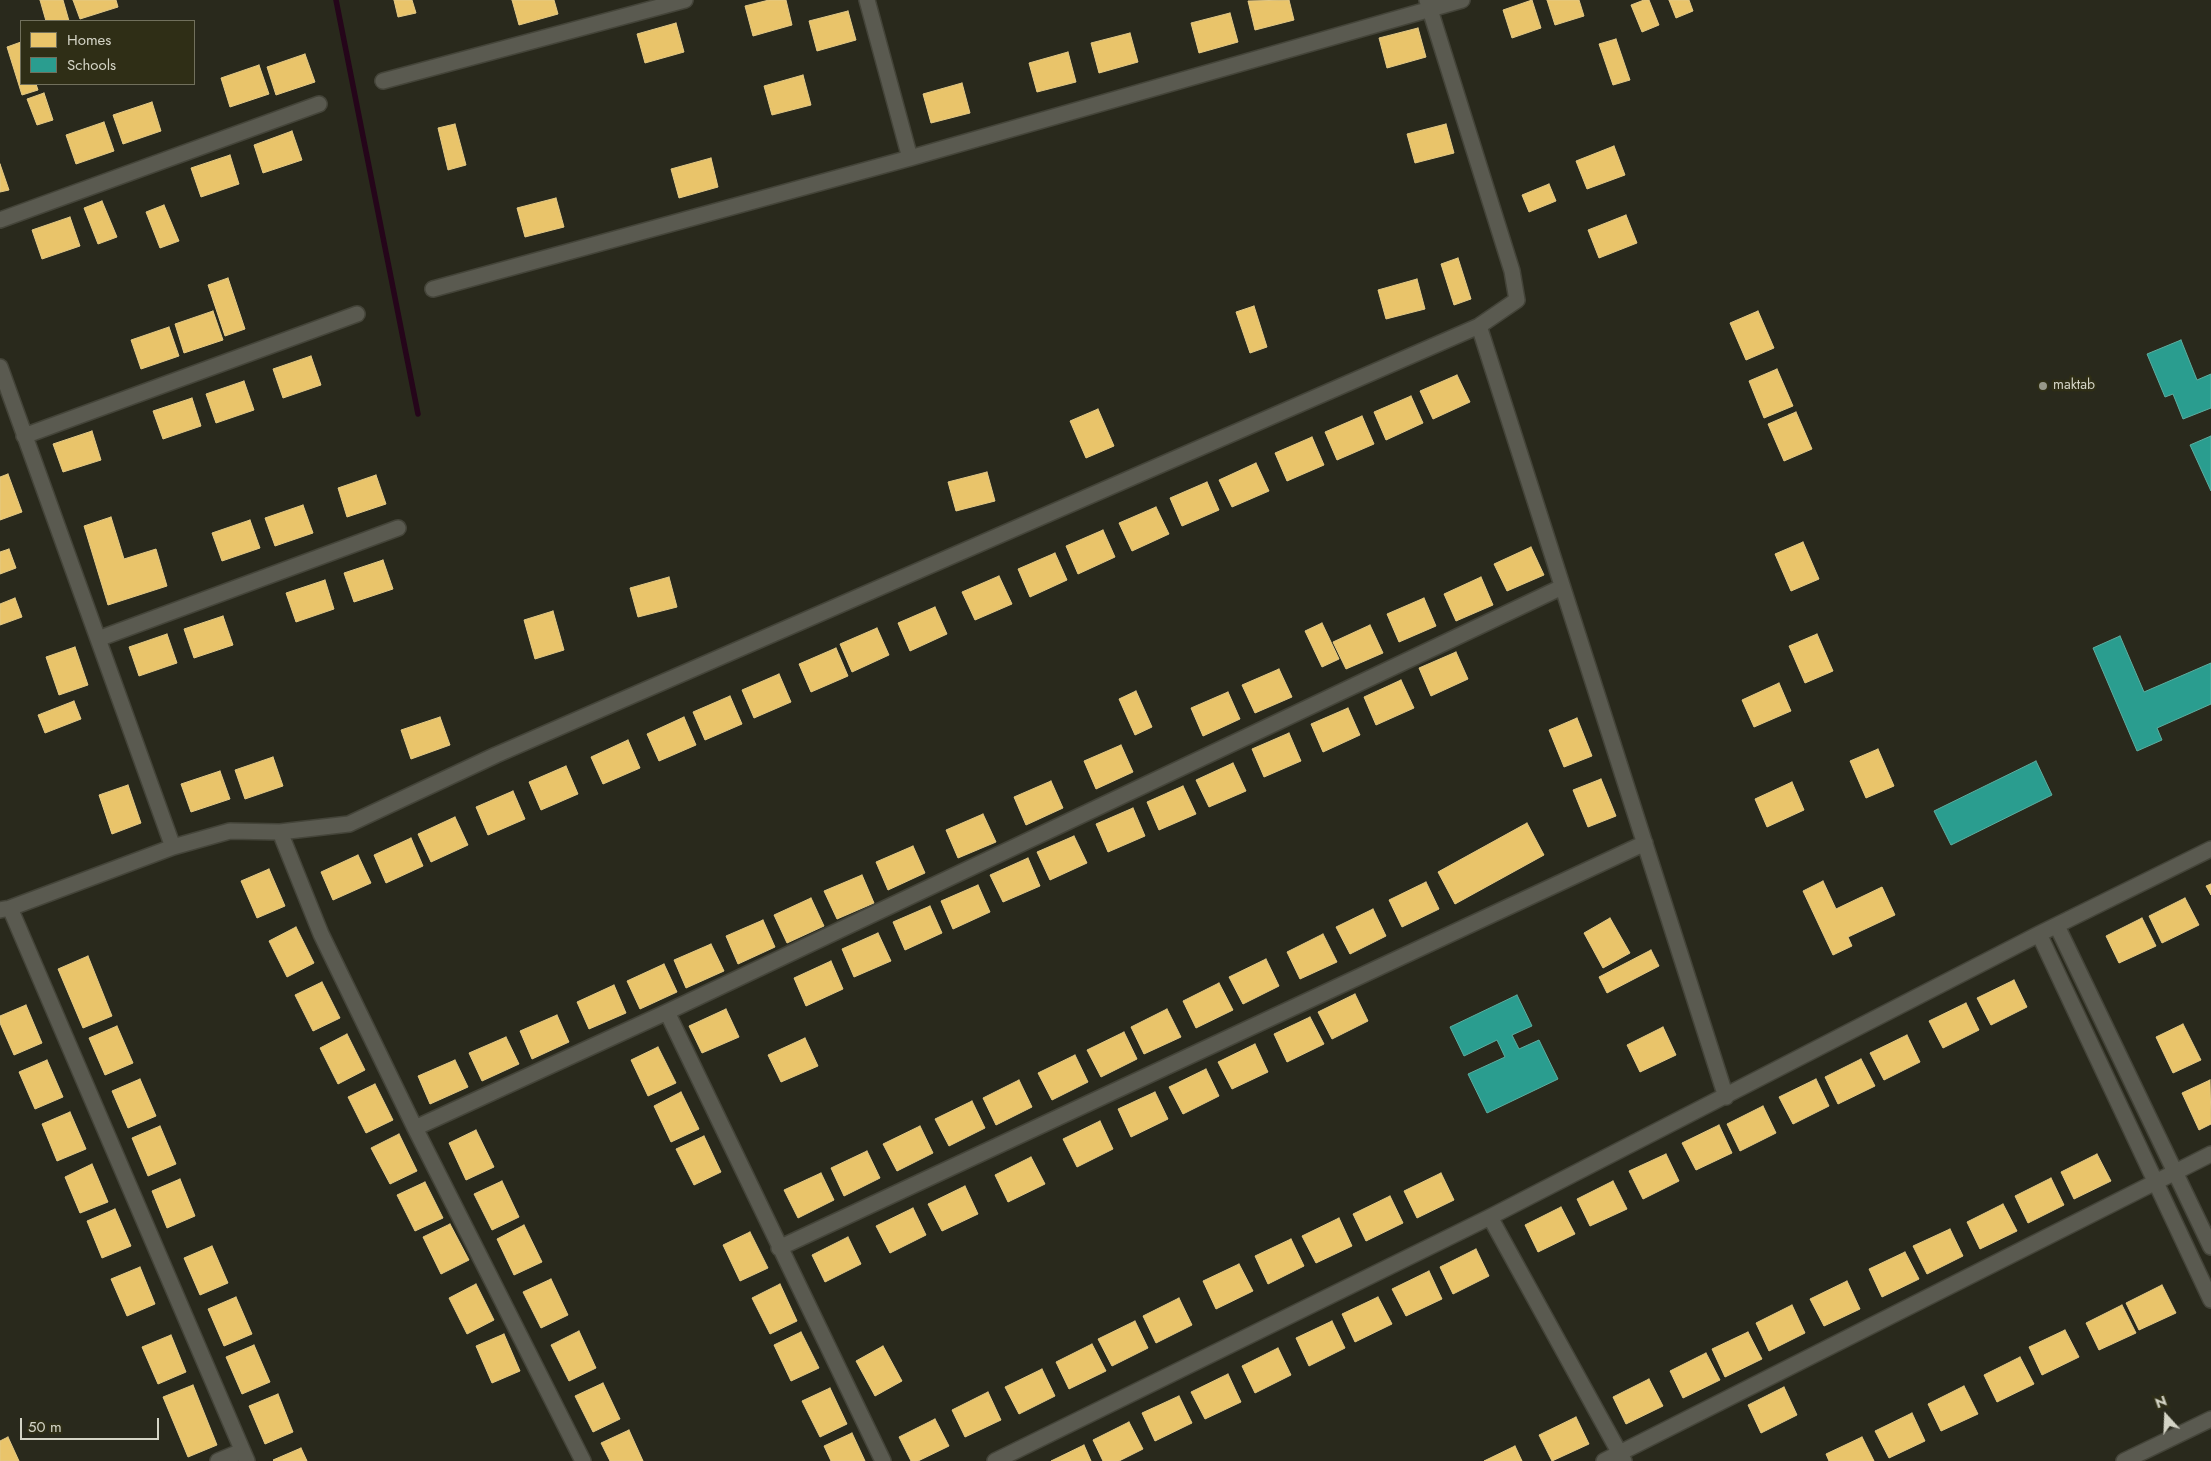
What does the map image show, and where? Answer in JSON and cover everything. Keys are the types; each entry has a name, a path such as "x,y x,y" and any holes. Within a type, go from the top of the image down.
{"street":[{"path":"383,81 685,0"},
{"path":"867,0 910,158"},
{"path":"433,289 910,158 1429,5 1462,0"},
{"path":"218,1461 244,1456 5,909 173,847 230,831 280,832 349,824 496,755 1479,326 1517,300 1512,271 1429,5"},
{"path":"0,220 319,104"},
{"path":"24,436 357,314"},
{"path":"1479,326 1726,1097"},
{"path":"0,367 173,847"},
{"path":"98,640 398,528"},
{"path":"415,1128 667,1012 1562,587"},
{"path":"280,832 321,934 415,1128 583,1461"},
{"path":"779,1248 1645,843"},
{"path":"995,1461 1490,1217 2039,934 2211,849"},
{"path":"2057,926 2211,1247"},
{"path":"2039,934 2211,1300"},
{"path":"667,1012 883,1461"},
{"path":"1604,1461 1622,1457 2211,1154"},
{"path":"1490,1217 1622,1457"},
{"path":"2124,1461 2211,1419"}],"building: Homes":[{"path":"40,0 63,0 69,20 46,20"},
{"path":"73,0 116,0 118,7 80,19"},
{"path":"394,0 412,0 416,13 398,17"},
{"path":"512,0 554,0 558,14 519,25"},
{"path":"769,0 786,0 792,25 753,36 745,6"},
{"path":"1289,0 1294,20 1255,30 1248,1"},
{"path":"1532,0 1541,28 1512,38 1503,10"},
{"path":"1547,0 1579,0 1584,16 1555,25"},
{"path":"1649,0 1659,25 1642,32 1631,5"},
{"path":"1669,0 1689,0 1693,11 1676,18"},
{"path":"848,11 856,40 817,51 809,21"},
{"path":"1230,13 1238,42 1199,53 1191,23"},
{"path":"676,23 684,52 645,63 637,34"},
{"path":"1418,28 1426,57 1387,68 1379,38"},
{"path":"1130,33 1138,62 1099,73 1091,43"},
{"path":"1616,39 1630,80 1613,85 1599,44"},
{"path":"20,42 20,85 36,85 38,90 22,95 7,47"},
{"path":"1068,52 1076,82 1037,92 1029,63"},
{"path":"305,54 315,82 276,95 267,67"},
{"path":"259,65 269,94 230,107 221,78"},
{"path":"803,75 811,105 772,115 764,86"},
{"path":"962,83 970,113 931,123 923,94"},
{"path":"44,93 53,120 37,125 27,99"},
{"path":"152,102 161,131 123,144 113,115"},
{"path":"104,122 114,151 76,164 66,135"},
{"path":"455,124 466,165 448,170 438,128"},
{"path":"1446,124 1454,153 1415,163 1407,134"},
{"path":"292,131 302,160 263,173 254,145"},
{"path":"1614,146 1625,175 1587,189 1576,161"},
{"path":"230,155 239,184 201,197 191,168"},
{"path":"711,158 718,187 679,198 671,169"},
{"path":"0,164 9,190 0,192"},
{"path":"1549,184 1556,201 1529,212 1522,195"},
{"path":"556,198 564,227 525,237 517,208"},
{"path":"102,201 117,237 98,244 84,208"},
{"path":"164,205 179,241 160,248 146,212"},
{"path":"1626,215 1637,243 1599,258 1588,230"},
{"path":"70,217 80,246 42,259 32,230"},
{"path":"1458,258 1471,299 1454,305 1441,264"},
{"path":"228,278 245,329 225,336 208,285"},
{"path":"1417,279 1425,309 1386,319 1378,290"},
{"path":"1254,306 1267,347 1250,353 1236,312"},
{"path":"213,311 223,340 184,353 175,324"},
{"path":"1758,311 1774,348 1746,360 1730,323"},
{"path":"169,327 179,356 141,369 131,340"},
{"path":"311,356 321,385 283,398 273,369"},
{"path":"1777,369 1793,406 1764,418 1749,381"},
{"path":"1457,375 1470,402 1433,419 1420,391"},
{"path":"244,381 254,410 216,423 206,394"},
{"path":"1411,396 1423,423 1386,440 1374,412"},
{"path":"192,398 201,426 163,439 153,411"},
{"path":"1098,409 1114,446 1086,458 1070,421"},
{"path":"1796,412 1812,449 1784,461 1768,424"},
{"path":"1362,416 1374,444 1337,460 1325,432"},
{"path":"92,431 101,460 63,472 53,444"},
{"path":"1312,437 1324,465 1287,481 1275,453"},
{"path":"1256,463 1269,491 1232,507 1219,480"},
{"path":"987,472 995,501 956,511 948,482"},
{"path":"8,474 22,512 0,520 0,477"},
{"path":"376,475 386,504 347,517 338,488"},
{"path":"1207,482 1219,510 1182,526 1170,498"},
{"path":"303,505 313,533 275,546 265,518"},
{"path":"1156,507 1169,534 1132,551 1119,523"},
{"path":"111,517 124,559 156,549 167,586 108,605 84,526"},
{"path":"250,520 260,548 222,561 212,533"},
{"path":"1103,530 1115,557 1078,574 1066,546"},
{"path":"1803,542 1819,579 1791,591 1775,554"},
{"path":"1531,547 1544,575 1507,591 1494,564"},
{"path":"9,549 16,568 0,574 0,552"},
{"path":"1055,553 1067,580 1030,597 1018,569"},
{"path":"383,560 393,589 354,602 344,573"},
{"path":"999,576 1012,604 975,620 962,592"},
{"path":"669,577 677,607 638,617 630,588"},
{"path":"1481,577 1493,605 1456,621 1444,594"},
{"path":"325,580 334,609 296,622 286,593"},
{"path":"15,598 22,617 0,625 0,604"},
{"path":"1424,598 1436,626 1399,642 1387,614"},
{"path":"935,607 947,634 910,651 898,623"},
{"path":"553,611 564,650 535,659 524,620"},
{"path":"223,616 233,645 194,658 184,629"},
{"path":"1322,623 1339,659 1322,667 1305,631"},
{"path":"1370,625 1383,653 1346,669 1333,642"},
{"path":"877,628 889,655 852,672 840,644"},
{"path":"167,634 177,663 139,676 129,647"},
{"path":"1817,634 1833,671 1805,683 1789,646"},
{"path":"75,647 88,685 59,695 46,657"},
{"path":"836,648 848,676 811,692 799,664"},
{"path":"1456,652 1468,679 1431,696 1419,668"},
{"path":"1279,669 1292,697 1255,713 1242,685"},
{"path":"779,674 791,702 754,718 742,690"},
{"path":"1401,680 1414,708 1376,725 1364,697"},
{"path":"1779,683 1791,711 1754,727 1742,700"},
{"path":"1136,691 1152,727 1135,735 1119,699"},
{"path":"1228,692 1240,719 1203,736 1191,708"},
{"path":"730,696 742,724 705,740 693,712"},
{"path":"74,701 81,719 45,733 38,715"},
{"path":"1348,708 1360,735 1323,752 1311,724"},
{"path":"440,717 450,745 411,759 401,730"},
{"path":"684,717 696,745 659,761 647,734"},
{"path":"1577,718 1592,756 1564,767 1549,730"},
{"path":"1289,733 1301,761 1264,777 1252,749"},
{"path":"628,740 640,768 603,784 591,757"},
{"path":"1121,745 1133,772 1096,789 1084,761"},
{"path":"1878,749 1894,786 1866,798 1850,761"},
{"path":"273,757 283,786 245,799 235,770"},
{"path":"1233,763 1246,791 1209,807 1196,780"},
{"path":"566,766 578,794 541,810 529,782"},
{"path":"220,771 230,799 191,812 181,784"},
{"path":"1601,779 1616,816 1588,827 1573,790"},
{"path":"1051,781 1063,808 1026,825 1014,797"},
{"path":"1792,782 1804,810 1767,827 1755,799"},
{"path":"128,785 141,823 112,834 99,795"},
{"path":"1183,786 1196,814 1159,830 1147,802"},
{"path":"513,791 525,819 488,835 476,807"},
{"path":"1133,808 1145,836 1108,852 1096,824"},
{"path":"983,814 996,842 958,858 946,830"},
{"path":"455,817 468,845 431,862 418,834"},
{"path":"1527,823 1544,855 1455,904 1438,872"},
{"path":"1074,836 1087,863 1050,880 1037,852"},
{"path":"411,838 423,866 386,883 374,855"},
{"path":"913,846 925,873 888,890 876,862"},
{"path":"358,855 371,883 333,900 321,872"},
{"path":"1028,858 1040,886 1003,902 990,875"},
{"path":"269,869 285,906 257,918 241,881"},
{"path":"862,875 874,903 837,919 824,891"},
{"path":"1823,881 1836,909 1882,887 1895,915 1848,937 1852,946 1833,955 1803,891"},
{"path":"1426,882 1439,909 1402,927 1389,900"},
{"path":"2211,884 2211,895 2206,886"},
{"path":"978,885 990,912 953,929 941,901"},
{"path":"811,898 824,926 787,943 774,915"},
{"path":"2185,898 2199,925 2162,943 2149,916"},
{"path":"930,906 942,933 905,950 893,922"},
{"path":"1373,909 1386,936 1350,954 1336,927"},
{"path":"1610,918 1630,953 1603,968 1584,933"},
{"path":"2142,918 2156,946 2119,963 2106,936"},
{"path":"763,920 775,947 738,964 726,936"},
{"path":"296,927 314,963 287,977 269,941"},
{"path":"878,933 891,961 854,977 842,949"},
{"path":"1323,934 1337,962 1300,979 1287,952"},
{"path":"711,944 724,971 686,988 674,960"},
{"path":"1651,950 1659,966 1607,993 1599,977"},
{"path":"88,956 112,1016 83,1028 58,969"},
{"path":"1266,959 1279,986 1243,1004 1229,977"},
{"path":"831,961 843,989 806,1006 794,978"},
{"path":"664,964 677,992 640,1009 627,981"},
{"path":"2014,980 2027,1007 1991,1025 1977,998"},
{"path":"322,982 340,1018 313,1031 295,995"},
{"path":"1219,983 1233,1010 1196,1028 1183,1001"},
{"path":"614,985 626,1013 589,1029 577,1002"},
{"path":"1355,994 1368,1021 1332,1039 1318,1012"},
{"path":"1966,1003 1979,1030 1943,1048 1929,1021"},
{"path":"26,1005 42,1043 14,1055 0,1023 0,1016"},
{"path":"726,1009 739,1037 702,1053 689,1026"},
{"path":"1167,1009 1181,1037 1144,1054 1131,1027"},
{"path":"557,1015 569,1042 532,1059 520,1031"},
{"path":"1310,1017 1324,1044 1287,1062 1274,1034"},
{"path":"2183,1024 2201,1060 2173,1073 2156,1037"},
{"path":"117,1026 133,1063 105,1075 89,1038"},
{"path":"1663,1027 1676,1055 1640,1072 1627,1045"},
{"path":"1124,1032 1137,1059 1101,1077 1087,1050"},
{"path":"347,1034 365,1070 338,1084 320,1048"},
{"path":"1907,1035 1920,1062 1884,1080 1870,1053"},
{"path":"506,1037 519,1064 482,1081 469,1053"},
{"path":"805,1038 818,1066 781,1082 768,1055"},
{"path":"1255,1044 1268,1072 1232,1089 1218,1062"},
{"path":"658,1047 676,1083 648,1096 631,1060"},
{"path":"1075,1055 1088,1082 1052,1100 1038,1073"},
{"path":"1861,1059 1875,1086 1838,1104 1825,1077"},
{"path":"47,1060 63,1097 35,1109 19,1072"},
{"path":"455,1060 468,1087 430,1104 418,1076"},
{"path":"1206,1069 1219,1096 1183,1114 1169,1087"},
{"path":"140,1079 156,1116 128,1128 112,1091"},
{"path":"1816,1079 1829,1106 1793,1124 1779,1097"},
{"path":"1019,1080 1032,1107 996,1125 983,1098"},
{"path":"2210,1080 2211,1124 2199,1130 2182,1093"},
{"path":"375,1084 393,1120 366,1133 348,1097"},
{"path":"681,1092 699,1129 671,1142 654,1106"},
{"path":"1155,1092 1168,1119 1131,1137 1118,1109"},
{"path":"972,1101 985,1128 949,1146 935,1119"},
{"path":"1763,1106 1776,1133 1740,1151 1727,1124"},
{"path":"70,1112 86,1149 57,1161 42,1124"},
{"path":"1100,1121 1113,1149 1077,1167 1063,1139"},
{"path":"1719,1125 1732,1153 1696,1170 1682,1143"},
{"path":"160,1126 176,1164 148,1176 132,1138"},
{"path":"920,1126 933,1153 897,1171 883,1144"},
{"path":"476,1130 494,1167 466,1180 449,1143"},
{"path":"399,1134 417,1171 390,1184 371,1148"},
{"path":"704,1136 721,1172 694,1185 676,1149"},
{"path":"867,1151 880,1178 844,1196 831,1168"},
{"path":"1666,1154 1679,1181 1643,1199 1629,1171"},
{"path":"2097,1154 2111,1181 2074,1199 2061,1172"},
{"path":"1031,1157 1045,1184 1008,1202 995,1175"},
{"path":"92,1164 108,1202 80,1213 65,1177"},
{"path":"821,1173 834,1200 798,1218 784,1190"},
{"path":"1441,1173 1454,1200 1417,1218 1404,1191"},
{"path":"2051,1178 2064,1205 2028,1223 2015,1196"},
{"path":"180,1179 195,1216 167,1228 152,1191"},
{"path":"502,1181 519,1217 492,1230 474,1194"},
{"path":"1613,1181 1627,1209 1590,1226 1577,1199"},
{"path":"425,1182 443,1218 415,1231 397,1195"},
{"path":"965,1186 978,1214 942,1231 928,1204"},
{"path":"1390,1196 1403,1223 1366,1241 1353,1214"},
{"path":"2003,1204 2017,1231 1980,1249 1967,1222"},
{"path":"1561,1207 1575,1234 1538,1252 1525,1225"},
{"path":"913,1208 926,1235 890,1253 876,1226"},
{"path":"115,1209 131,1246 102,1258 87,1221"},
{"path":"1339,1218 1352,1246 1316,1263 1302,1236"},
{"path":"450,1224 469,1260 441,1274 423,1237"},
{"path":"524,1225 542,1262 514,1275 497,1239"},
{"path":"1950,1229 1963,1256 1927,1274 1913,1246"},
{"path":"750,1232 768,1268 740,1281 723,1245"},
{"path":"848,1237 861,1264 825,1282 812,1255"},
{"path":"1291,1239 1304,1266 1268,1284 1255,1256"},
{"path":"212,1246 228,1283 200,1295 184,1258"},
{"path":"1476,1249 1489,1276 1453,1294 1440,1267"},
{"path":"1905,1252 1919,1279 1882,1297 1869,1269"},
{"path":"1239,1264 1253,1291 1216,1309 1203,1281"},
{"path":"140,1267 155,1304 127,1316 111,1279"},
{"path":"1429,1271 1442,1299 1406,1316 1392,1289"},
{"path":"551,1279 568,1315 541,1328 523,1292"},
{"path":"1847,1281 1860,1309 1824,1326 1810,1299"},
{"path":"476,1284 494,1320 467,1334 449,1298"},
{"path":"780,1284 797,1321 770,1334 752,1298"},
{"path":"2162,1285 2176,1313 2139,1330 2126,1303"},
{"path":"236,1297 252,1334 224,1346 208,1309"},
{"path":"1378,1297 1392,1324 1355,1342 1342,1314"},
{"path":"1179,1298 1192,1325 1156,1343 1143,1316"},
{"path":"1792,1305 1805,1333 1769,1351 1756,1323"},
{"path":"2122,1305 2136,1333 2099,1350 2086,1323"},
{"path":"1135,1321 1148,1348 1112,1366 1098,1339"},
{"path":"1332,1321 1345,1348 1309,1366 1296,1338"},
{"path":"2065,1330 2079,1357 2042,1375 2029,1347"},
{"path":"579,1331 596,1368 569,1381 551,1345"},
{"path":"801,1332 819,1368 791,1381 774,1345"},
{"path":"1748,1332 1762,1359 1725,1377 1712,1349"},
{"path":"504,1334 520,1371 492,1383 476,1346"},
{"path":"171,1335 186,1372 158,1384 142,1347"},
{"path":"1092,1344 1106,1371 1069,1389 1056,1362"},
{"path":"254,1345 270,1382 242,1394 226,1357"},
{"path":"883,1346 902,1381 875,1396 856,1361"},
{"path":"1278,1348 1291,1375 1255,1393 1242,1366"},
{"path":"1706,1353 1720,1380 1683,1398 1670,1371"},
{"path":"2020,1357 2034,1384 1997,1402 1984,1375"},
{"path":"1042,1369 1055,1396 1019,1414 1005,1387"},
{"path":"1228,1374 1241,1402 1205,1419 1191,1392"},
{"path":"1649,1379 1663,1406 1626,1424 1613,1397"},
{"path":"603,1383 620,1419 593,1432 575,1396"},
{"path":"193,1385 217,1445 188,1457 163,1397"},
{"path":"1964,1386 1978,1414 1941,1431 1928,1404"},
{"path":"1784,1387 1797,1415 1761,1433 1748,1405"},
{"path":"830,1388 847,1424 820,1437 802,1401"},
{"path":"988,1392 1001,1420 965,1437 952,1410"},
{"path":"278,1394 293,1432 265,1444 249,1406"},
{"path":"1179,1396 1192,1423 1155,1441 1142,1413"},
{"path":"1912,1413 1925,1441 1889,1458 1875,1431"},
{"path":"1576,1417 1589,1444 1552,1461 1539,1435"},
{"path":"935,1419 949,1446 918,1461 911,1461 899,1437"},
{"path":"1129,1422 1143,1449 1119,1461 1103,1461 1093,1440"},
{"path":"629,1430 643,1461 610,1461 601,1443"},
{"path":"852,1433 865,1461 831,1461 824,1446"},
{"path":"8,1437 19,1461 0,1461 0,1441"},
{"path":"1862,1437 1874,1461 1829,1461 1826,1454"},
{"path":"1084,1445 1091,1461 1051,1461"},
{"path":"1515,1446 1522,1461 1484,1461"},
{"path":"301,1448 307,1461 273,1460"}],"building: Schools":[{"path":"2181,340 2197,380 2211,374 2211,408 2183,419 2173,394 2165,397 2147,354"},
{"path":"2211,436 2211,491 2190,445"},
{"path":"2120,636 2144,692 2211,663 2211,704 2157,728 2162,740 2137,751 2093,648"},
{"path":"2036,761 2052,795 1951,845 1934,811"},
{"path":"1517,995 1532,1026 1512,1035 1519,1049 1539,1040 1558,1079 1487,1113 1468,1074 1505,1057 1497,1040 1464,1056 1450,1027"}],"waterway":[{"path":"336,0 418,414"}],"place":[{"name":"maktab","path":"2043,386"}]}
